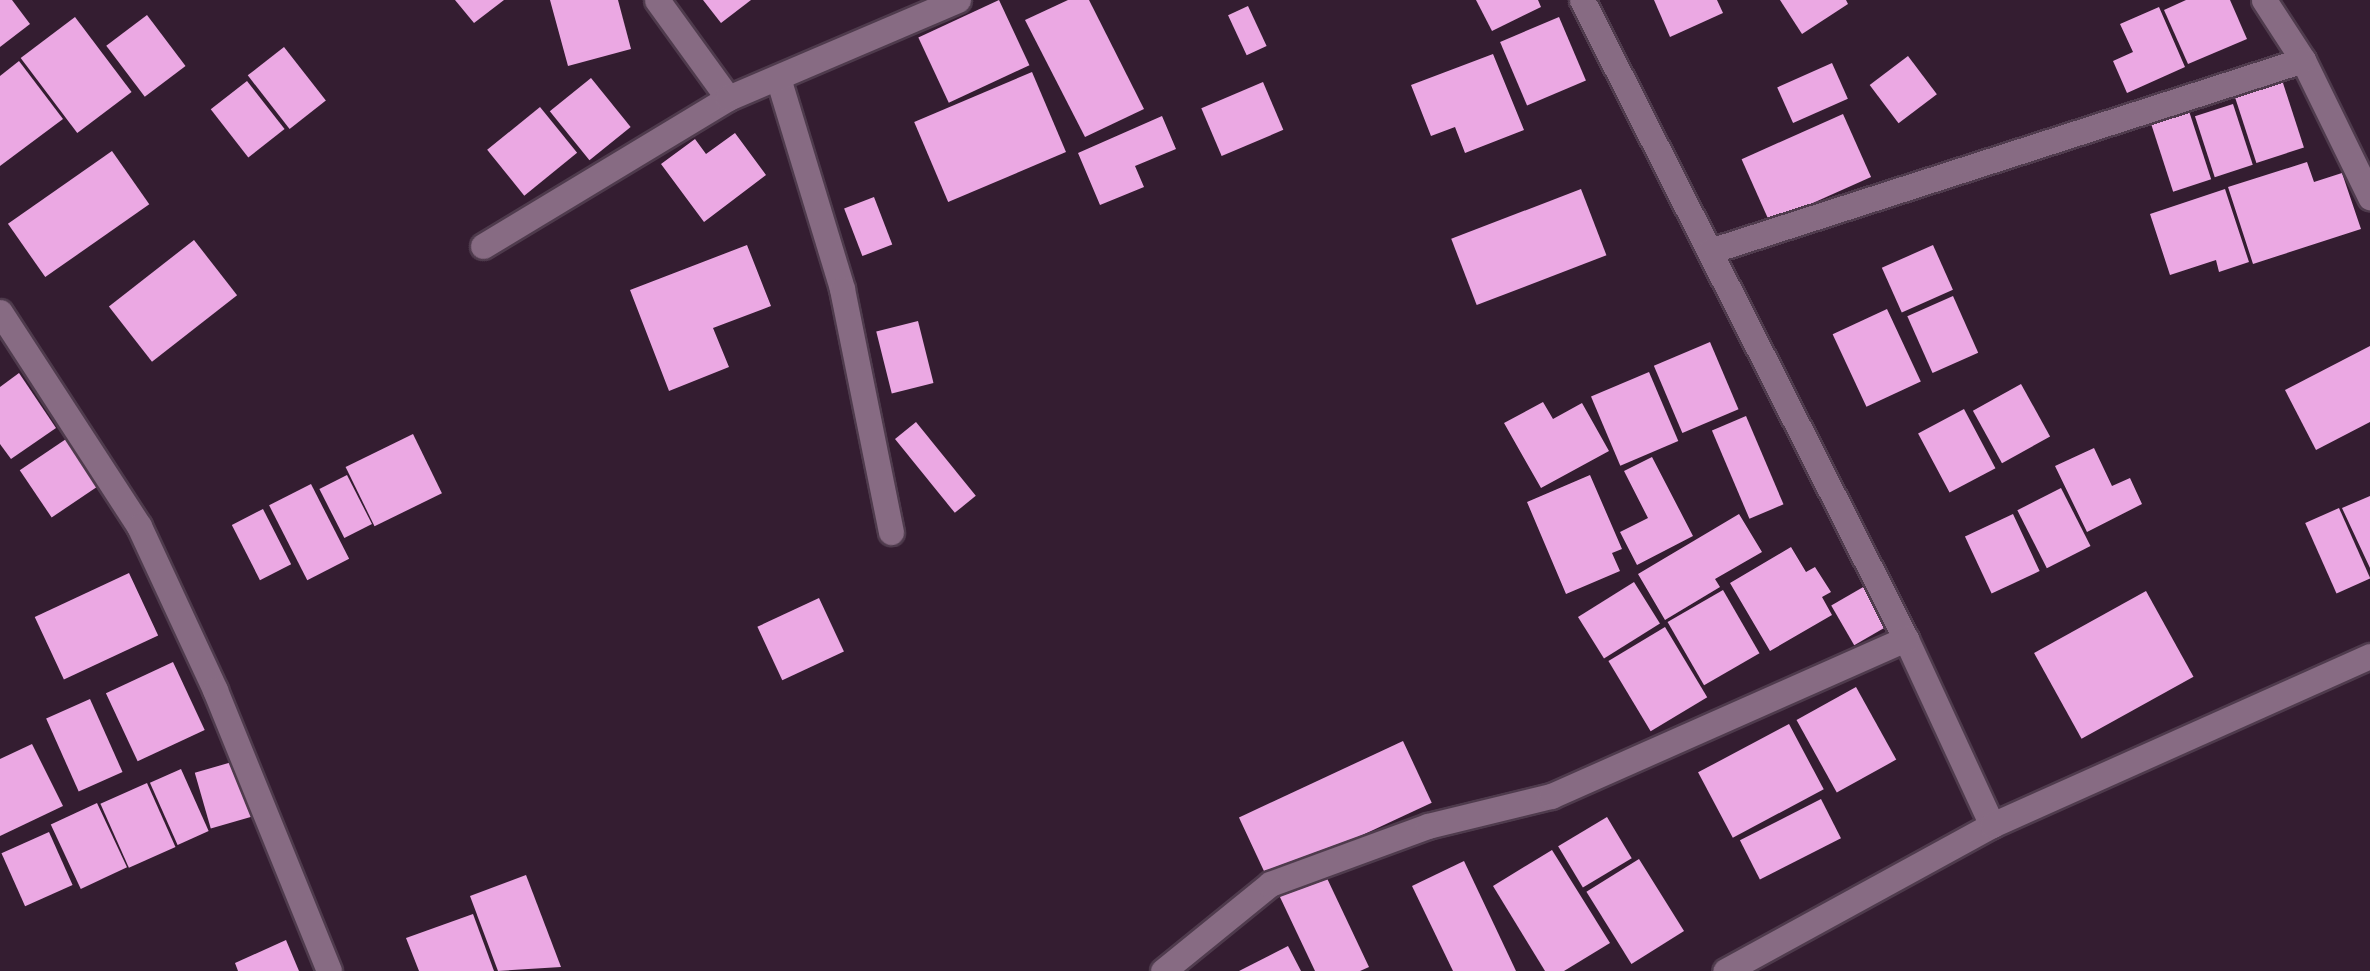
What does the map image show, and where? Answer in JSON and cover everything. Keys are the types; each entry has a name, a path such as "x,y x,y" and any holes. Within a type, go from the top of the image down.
{"street":[{"path":"657,0 728,98"},
{"path":"483,246 728,98 779,81 958,0"},
{"path":"1582,0 1906,639 1992,826"},
{"path":"2264,0 2303,60 2370,197"},
{"path":"1710,251 2303,60"},
{"path":"779,81 842,289 891,532"},
{"path":"0,312 139,526 215,690 329,971"},
{"path":"1163,971 1270,884 1428,826 1550,796 1906,639"},
{"path":"1725,971 1992,826 2370,656"}],"building":[{"path":"0,0 12,0 30,24 0,47"},
{"path":"455,0 504,0 474,23"},
{"path":"550,0 618,0 631,49 568,66"},
{"path":"703,0 751,0 721,23"},
{"path":"999,0 1029,65 949,103 918,38"},
{"path":"1068,0 1089,0 1144,109 1085,137 1025,20"},
{"path":"1476,0 1538,0 1541,7 1492,31"},
{"path":"1654,0 1717,0 1723,13 1670,37"},
{"path":"1780,0 1846,0 1848,4 1802,34"},
{"path":"2186,0 2230,0 2247,39 2188,64 2164,10"},
{"path":"1248,6 1267,46 1247,55 1228,15"},
{"path":"2159,7 2185,67 2127,93 2113,61 2133,52 2120,24"},
{"path":"147,15 186,66 145,97 106,46"},
{"path":"75,17 132,92 77,133 21,58"},
{"path":"1559,17 1586,81 1527,106 1500,42"},
{"path":"284,47 326,101 290,129 248,75"},
{"path":"1493,54 1524,130 1465,153 1455,127 1431,136 1411,85"},
{"path":"1908,56 1937,94 1899,123 1870,85"},
{"path":"19,61 63,119 0,166 0,76"},
{"path":"1832,63 1848,99 1793,123 1777,87"},
{"path":"1032,72 1066,152 948,202 914,122"},
{"path":"591,78 631,127 589,160 550,111"},
{"path":"2282,80 2304,148 2256,163 2234,95"},
{"path":"247,81 285,129 248,157 211,109"},
{"path":"1263,82 1283,130 1222,156 1201,108"},
{"path":"2233,104 2253,165 2215,177 2195,116"},
{"path":"540,107 577,153 524,196 487,150"},
{"path":"2188,108 2211,179 2173,192 2150,120"},
{"path":"1843,114 1871,177 1770,222 1742,159"},
{"path":"1162,116 1176,149 1135,166 1144,187 1100,205 1078,153"},
{"path":"735,133 766,175 704,222 661,164 695,139 706,154"},
{"path":"112,151 149,204 45,277 8,224"},
{"path":"2307,162 2314,182 2342,173 2361,229 2253,264 2228,187"},
{"path":"1581,189 1606,255 1477,305 1451,239"},
{"path":"2225,189 2249,262 2219,272 2216,260 2170,275 2150,214"},
{"path":"874,197 892,245 862,256 844,208"},
{"path":"194,240 237,295 152,362 109,306"},
{"path":"747,245 771,306 713,328 729,367 669,391 630,290"},
{"path":"1933,245 1953,290 1902,313 1882,268"},
{"path":"1953,296 1978,353 1933,373 1907,316"},
{"path":"1887,309 1921,382 1866,407 1833,334"},
{"path":"918,321 933,383 892,394 876,331"},
{"path":"1710,342 1739,409 1682,433 1654,366"},
{"path":"2370,346 2370,422 2316,450 2285,390"},
{"path":"1649,372 1678,441 1620,466 1591,397"},
{"path":"19,373 56,428 11,459 0,444 0,387"},
{"path":"2021,384 2050,436 2002,463 1973,411"},
{"path":"1543,402 1553,419 1582,403 1609,451 1541,488 1504,423"},
{"path":"1964,409 1995,468 1950,493 1918,433"},
{"path":"1746,416 1784,504 1749,519 1712,430"},
{"path":"916,422 976,496 955,513 895,439"},
{"path":"413,434 442,493 375,526 346,467"},
{"path":"72,435 104,482 52,517 20,470"},
{"path":"2094,448 2112,486 2130,478 2142,504 2087,532 2055,466"},
{"path":"1652,457 1693,536 1637,565 1620,532 1648,518 1624,471"},
{"path":"347,475 372,524 344,538 319,489"},
{"path":"1590,475 1622,549 1612,553 1620,571 1566,594 1527,502"},
{"path":"311,484 349,559 307,580 269,505"},
{"path":"2061,488 2091,546 2047,568 2017,510"},
{"path":"2370,496 2370,568 2342,508"},
{"path":"2339,508 2370,578 2337,593 2305,523"},
{"path":"263,509 291,564 260,580 232,525"},
{"path":"1739,514 1762,552 1715,579 1720,587 1665,620 1638,574"},
{"path":"2013,514 2040,571 1992,593 1965,536"},
{"path":"1791,547 1806,572 1815,567 1831,592 1822,597 1832,615 1770,651 1730,583"},
{"path":"129,573 158,636 64,679 35,617"},
{"path":"1634,582 1660,624 1604,659 1578,617"},
{"path":"1865,586 1888,626 1854,645 1831,606"},
{"path":"1723,590 1760,653 1704,685 1668,622"},
{"path":"2146,591 2194,677 2082,739 2034,653"},
{"path":"819,598 844,651 782,680 757,627"},
{"path":"1665,627 1707,697 1651,731 1608,661"},
{"path":"173,662 205,730 138,761 106,693"},
{"path":"1856,687 1896,760 1837,793 1797,720"},
{"path":"90,699 123,772 79,792 46,719"},
{"path":"1789,724 1824,789 1733,838 1698,772"},
{"path":"1403,741 1432,803 1268,879 1239,817"},
{"path":"32,744 63,806 0,836 0,759"},
{"path":"239,760 255,816 211,828 195,773"},
{"path":"181,769 209,831 178,845 150,783"},
{"path":"147,783 175,847 129,868 100,804"},
{"path":"1821,799 1841,838 1760,880 1740,840"},
{"path":"97,803 127,867 81,889 51,825"},
{"path":"1607,817 1632,858 1583,888 1558,846"},
{"path":"49,832 73,885 25,906 1,853"},
{"path":"1552,850 1610,943 1564,971 1545,971 1493,886"},
{"path":"1639,859 1684,931 1631,964 1586,892"},
{"path":"1464,861 1516,971 1453,971 1412,886"},
{"path":"1325,874 1369,967 1360,971 1315,971 1279,895"},
{"path":"526,875 561,967 498,971 470,896"},
{"path":"473,914 494,971 419,971 406,938"},
{"path":"286,940 299,971 238,971 235,963"},
{"path":"1288,946 1301,971 1239,971"}]}
